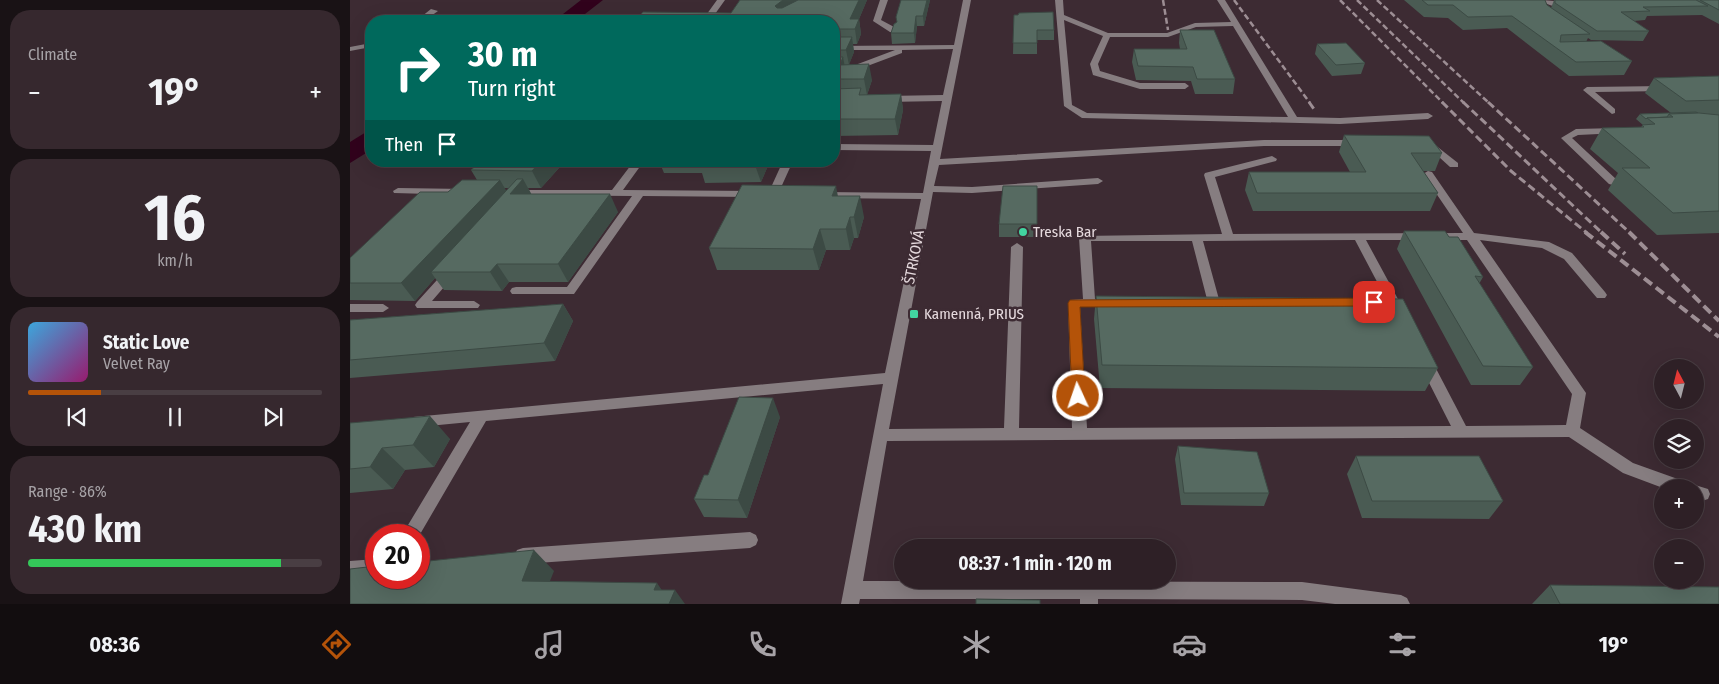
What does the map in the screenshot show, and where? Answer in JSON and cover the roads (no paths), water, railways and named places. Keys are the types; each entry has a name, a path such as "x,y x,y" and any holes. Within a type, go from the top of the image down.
{"street":[{"path":"710,15 721,0"},
{"path":"884,0 877,21 893,30"},
{"name":"ŠTRKOVÁ","path":"851,597 927,192 967,0"},
{"path":"1059,0 1068,106 1085,116 1340,121 1428,116"},
{"path":"1221,0 1294,120"},
{"path":"1547,4 1581,3"},
{"path":"428,15 434,11"},
{"path":"1060,16 1107,35 1168,35 1195,25 1236,24"},
{"path":"1107,35 1094,64 1096,73 1140,86 1185,86"},
{"path":"350,48 365,46"},
{"path":"840,59 908,48 956,47"},
{"path":"840,61 850,69 908,48"},
{"path":"1612,111 1586,90 1672,88"},
{"path":"880,99 946,98"},
{"path":"1613,182 1566,138 1576,132 1626,131"},
{"path":"933,162 1264,143 1371,143"},
{"path":"1420,143 1429,143 1454,165"},
{"path":"840,147 936,148"},
{"path":"1229,238 1209,175 1272,159"},
{"path":"615,193 634,167"},
{"path":"504,192 778,194 786,167"},
{"path":"1428,174 1578,393 1572,431"},
{"path":"811,195 972,190 1098,181"},
{"path":"398,191 475,192"},
{"path":"422,205 437,191"},
{"path":"510,206 523,192"},
{"path":"516,291 570,292 640,194"},
{"path":"1089,303 1085,238 1472,236 1545,245 1568,256 1601,295"},
{"path":"1359,237 1388,302 1403,320"},
{"path":"1197,238 1214,303"},
{"path":"1011,433 1017,247"},
{"path":"459,263 421,305 474,305"},
{"path":"1080,433 1074,303 1108,303"},
{"path":"350,308 384,308"},
{"path":"1421,354 1462,432"},
{"path":"406,422 891,378"},
{"path":"417,524 482,414"},
{"path":"881,435 1572,431 1628,468 1658,479"},
{"path":"506,558 750,540"},
{"path":"350,569 365,568"},
{"path":"851,597 1089,597 1302,591 1400,604"}],"railway":[{"path":"1163,0 1168,30"},
{"path":"1234,0 1310,103"},
{"path":"1340,0 1511,171 1587,233"},
{"path":"1357,0 1464,103"},
{"path":"1377,0 1489,103"},
{"path":"1309,102 1314,109"},
{"path":"1463,102 1602,233"},
{"path":"1488,102 1630,233"},
{"path":"1585,232 1719,337"},
{"path":"1601,232 1625,254"},
{"path":"1629,232 1719,321"}],"place":[{"name":"Treska Bar","path":"1023,232"},
{"name":"Kamenná, PRIUS","path":"914,314"}]}
